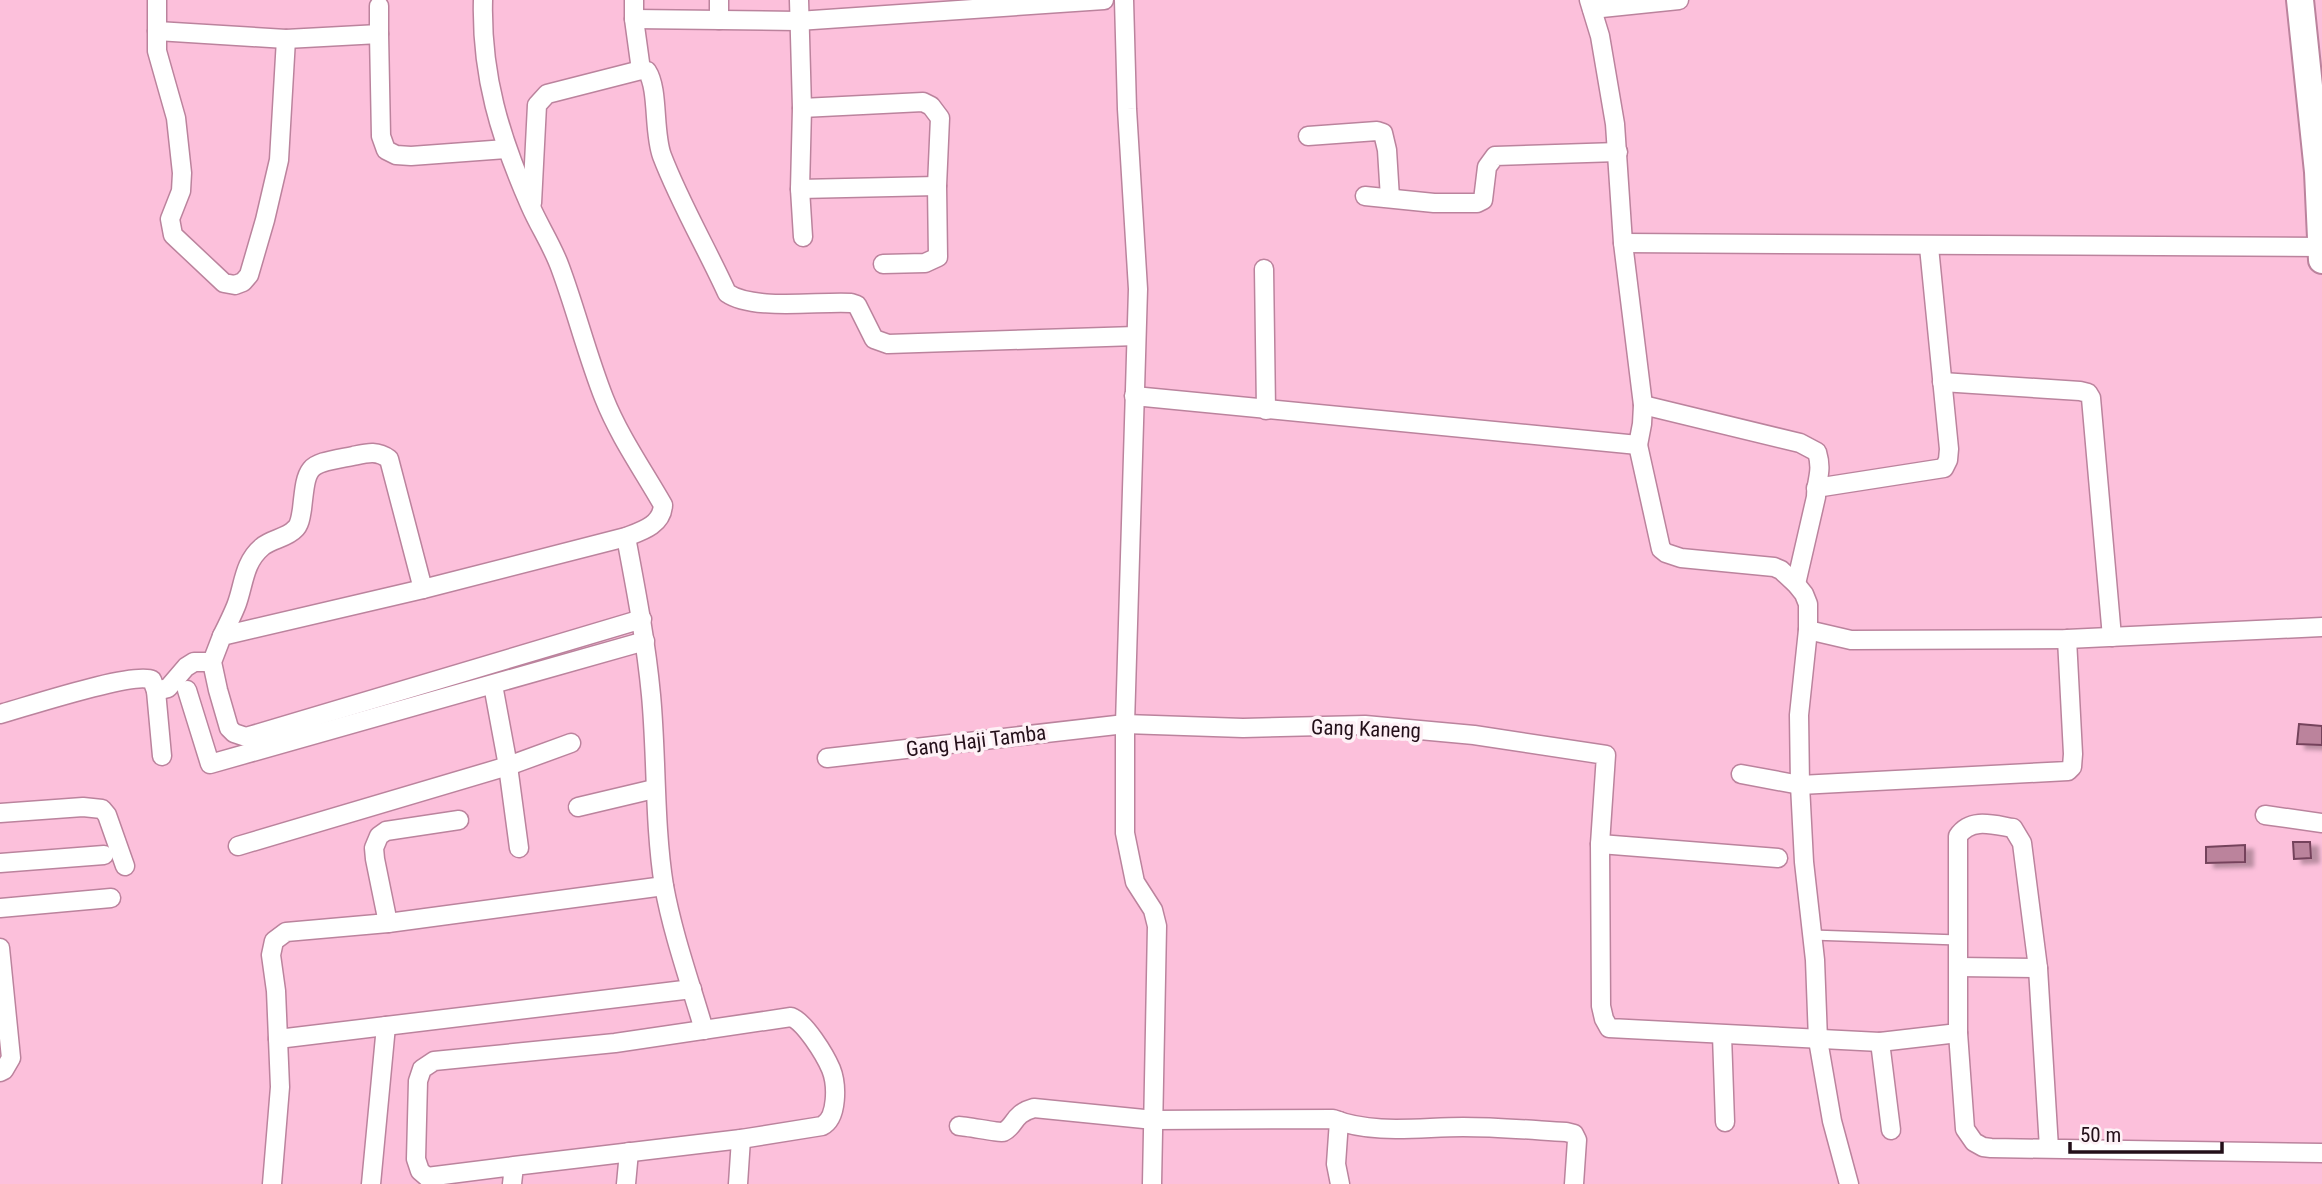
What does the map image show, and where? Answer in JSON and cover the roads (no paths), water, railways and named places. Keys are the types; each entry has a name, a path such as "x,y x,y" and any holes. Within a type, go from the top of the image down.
{"main road":[{"path":"2300,0 2316,160 2322,260"}],"street":[{"path":"157,0 157,51 176,118 182,173 181,191 170,219 171,226 177,240 224,283 236,285 249,275 273,189 279,160 286,39"},
{"path":"222,636 423,589 634,534 659,520 663,505 618,428 605,400 560,268 506,149 488,82 483,0"},
{"path":"634,0 641,69"},
{"path":"719,0 719,20"},
{"path":"799,0 802,108 800,189 803,237"},
{"path":"634,19 798,21 1104,0"},
{"path":"1124,0 1127,109 1138,289 1125,724 1125,833 1135,882 1153,910 1157,926 1152,1184"},
{"path":"1679,0 1590,5 1600,36 1618,152 1623,243 1643,405 1638,445 1661,549 1681,558 1774,567 1796,584 1808,604 1808,630 1799,715 1804,862 1812,935 1818,1040 1832,1121 1849,1184"},
{"path":"379,6 381,136 386,150 396,155 411,156 506,149"},
{"path":"157,31 286,39 379,34"},
{"path":"531,208 537,105 541,98 547,94 641,69 647,71 651,78 661,153 727,293 735,299 756,303 852,303 857,305 874,339 888,344 1136,336"},
{"path":"802,108 923,102 931,106 940,118 938,257 925,263 883,264"},
{"path":"1308,136 1377,131 1383,134 1387,150 1390,198"},
{"path":"1365,196 1434,203 1477,203 1483,200 1487,167 1495,156 1618,152"},
{"path":"800,189 937,186"},
{"path":"1623,243 1929,247 2322,247"},
{"path":"1816,488 1944,468 1948,460 1929,247"},
{"path":"1264,269 1266,410"},
{"path":"1942,382 2088,393 2091,398 2112,636"},
{"path":"1134,396 1638,445"},
{"path":"1643,405 1800,443 1816,452 1821,476 1816,488 1796,584"},
{"path":"423,589 389,459 382,453 371,452 312,467 304,479 301,518 295,530 262,547 249,563 237,604 212,662 229,727 234,733 246,737 642,619"},
{"path":"634,534 651,697 654,789 664,886 683,965 704,1030"},
{"path":"1808,630 1852,640 2067,639 2322,627"},
{"path":"1741,774 1800,785 2068,771 2072,767 2073,754 2067,639"},
{"path":"187,690 209,764 645,641"},
{"path":"156,691 168,688 186,667 194,662 212,662"},
{"path":"0,714 116,682 145,677 152,680 156,691 162,756"},
{"path":"493,685 519,848"},
{"name":"Gang Kaneng","path":"1125,724 1243,728 1365,725 1474,735 1606,755 1600,845"},
{"name":"Gang Haji Tamba","path":"827,758 1125,724"},
{"path":"238,846 508,766 571,743"},
{"path":"578,807 654,789"},
{"path":"0,813 83,807 102,809 107,815 125,866"},
{"path":"2265,815 2322,823"},
{"path":"388,923 375,859 374,848 379,836 386,831 459,820"},
{"path":"2049,1148 2038,968 2022,843 2013,828 1979,823 1964,827 1958,836 1958,1033 1965,1129 1969,1137 1983,1147 2322,1153"},
{"path":"1778,858 1600,845 1601,1006 1609,1028 1880,1042 1958,1033"},
{"path":"0,863 104,855"},
{"path":"272,1184 280,1087 271,955 274,941 286,932 388,923 664,886"},
{"path":"0,908 111,898"},
{"path":"0,948 11,1058 0,1072"},
{"path":"1959,967 2038,968"},
{"path":"278,1039 692,989"},
{"path":"791,1017 798,1020 831,1069 835,1100 828,1124 741,1139 427,1177 419,1171 416,1159 418,1081 422,1069 434,1061 615,1043 791,1017"},
{"path":"371,1184 386,1026"},
{"path":"1722,1035 1725,1122"},
{"path":"1880,1042 1891,1130"},
{"path":"959,1126 1004,1132 1018,1115 1034,1108 1154,1120 1320,1119 1339,1121 1355,1128 1465,1127 1566,1132 1574,1134 1577,1140 1574,1184"},
{"path":"1339,1121 1336,1164 1340,1184"},
{"path":"738,1184 741,1139"},
{"path":"626,1184 629,1152"},
{"path":"512,1184 514,1166"}],"lane":[{"path":"1812,935 1958,940"}]}
